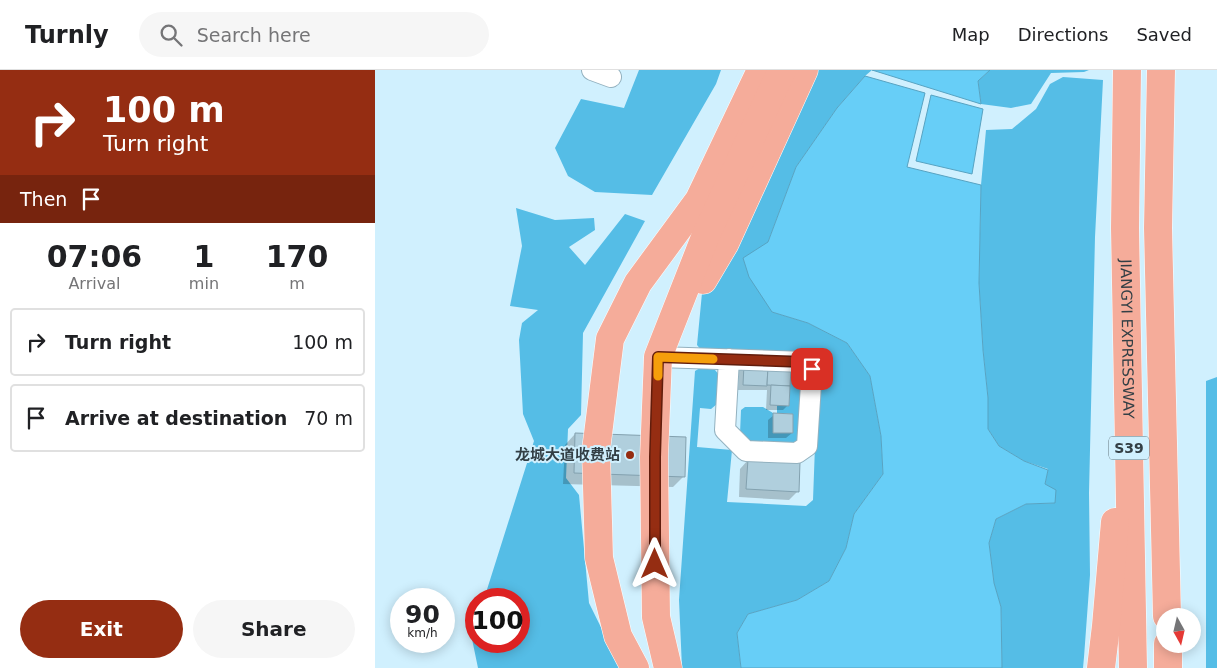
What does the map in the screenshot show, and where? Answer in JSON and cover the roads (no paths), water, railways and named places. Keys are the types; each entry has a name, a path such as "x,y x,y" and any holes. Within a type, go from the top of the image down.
{"highway":[{"path":"669,668 656,617 655,457 658,357 707,235 781,70"},
{"path":"658,357 725,243 804,70"},
{"name":"JIANGYI EXPRESSWAY","path":"1127,70 1125,228 1133,668"},
{"name":"S39","path":"1161,70 1157,228 1167,608"},
{"path":"635,668 618,636 599,558 597,450 610,339 638,283 699,200 756,78"},
{"path":"1101,668 1117,507 1125,228"},
{"path":"1168,653 1168,668"}],"street":[{"path":"591,70 611,77"},
{"path":"658,357 729,359 805,362 812,369 807,446 797,453 746,450 725,430 729,359"}],"place":[{"name":"龙城大道收费站","path":"630,455"}]}
